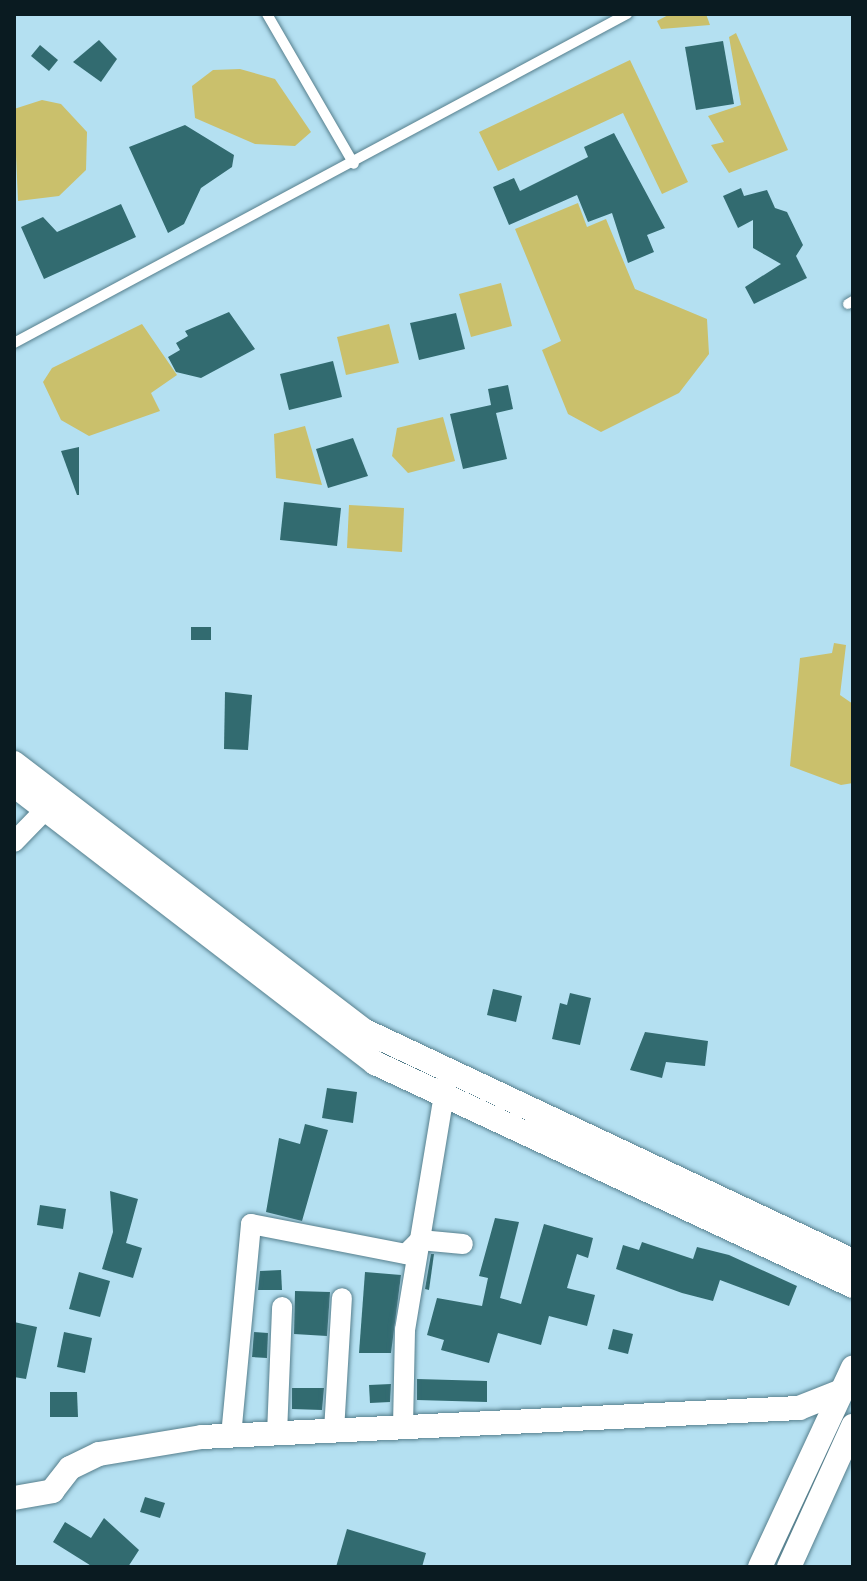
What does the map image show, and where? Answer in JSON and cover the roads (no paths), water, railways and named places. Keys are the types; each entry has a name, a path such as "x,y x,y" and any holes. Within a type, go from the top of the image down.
{"street":[{"path":"14,763 363,1030 446,1086 853,1286"},
{"path":"14,785 375,1063 446,1086 853,1261"},
{"path":"14,842 45,810"},
{"path":"403,1426 405,1330 446,1086"},
{"path":"231,1436 251,1224 406,1254 420,1240"},
{"path":"420,1240 463,1244"},
{"path":"334,1431 342,1298"},
{"path":"277,1434 282,1307"},
{"path":"760,1567 839,1392 853,1368"},
{"path":"14,1498 52,1491 70,1468 99,1454 231,1436 799,1408 839,1392"},
{"path":"789,1567 853,1426"}],"lane":[{"path":"267,14 354,164"},
{"path":"14,343 354,164 627,14"}]}
